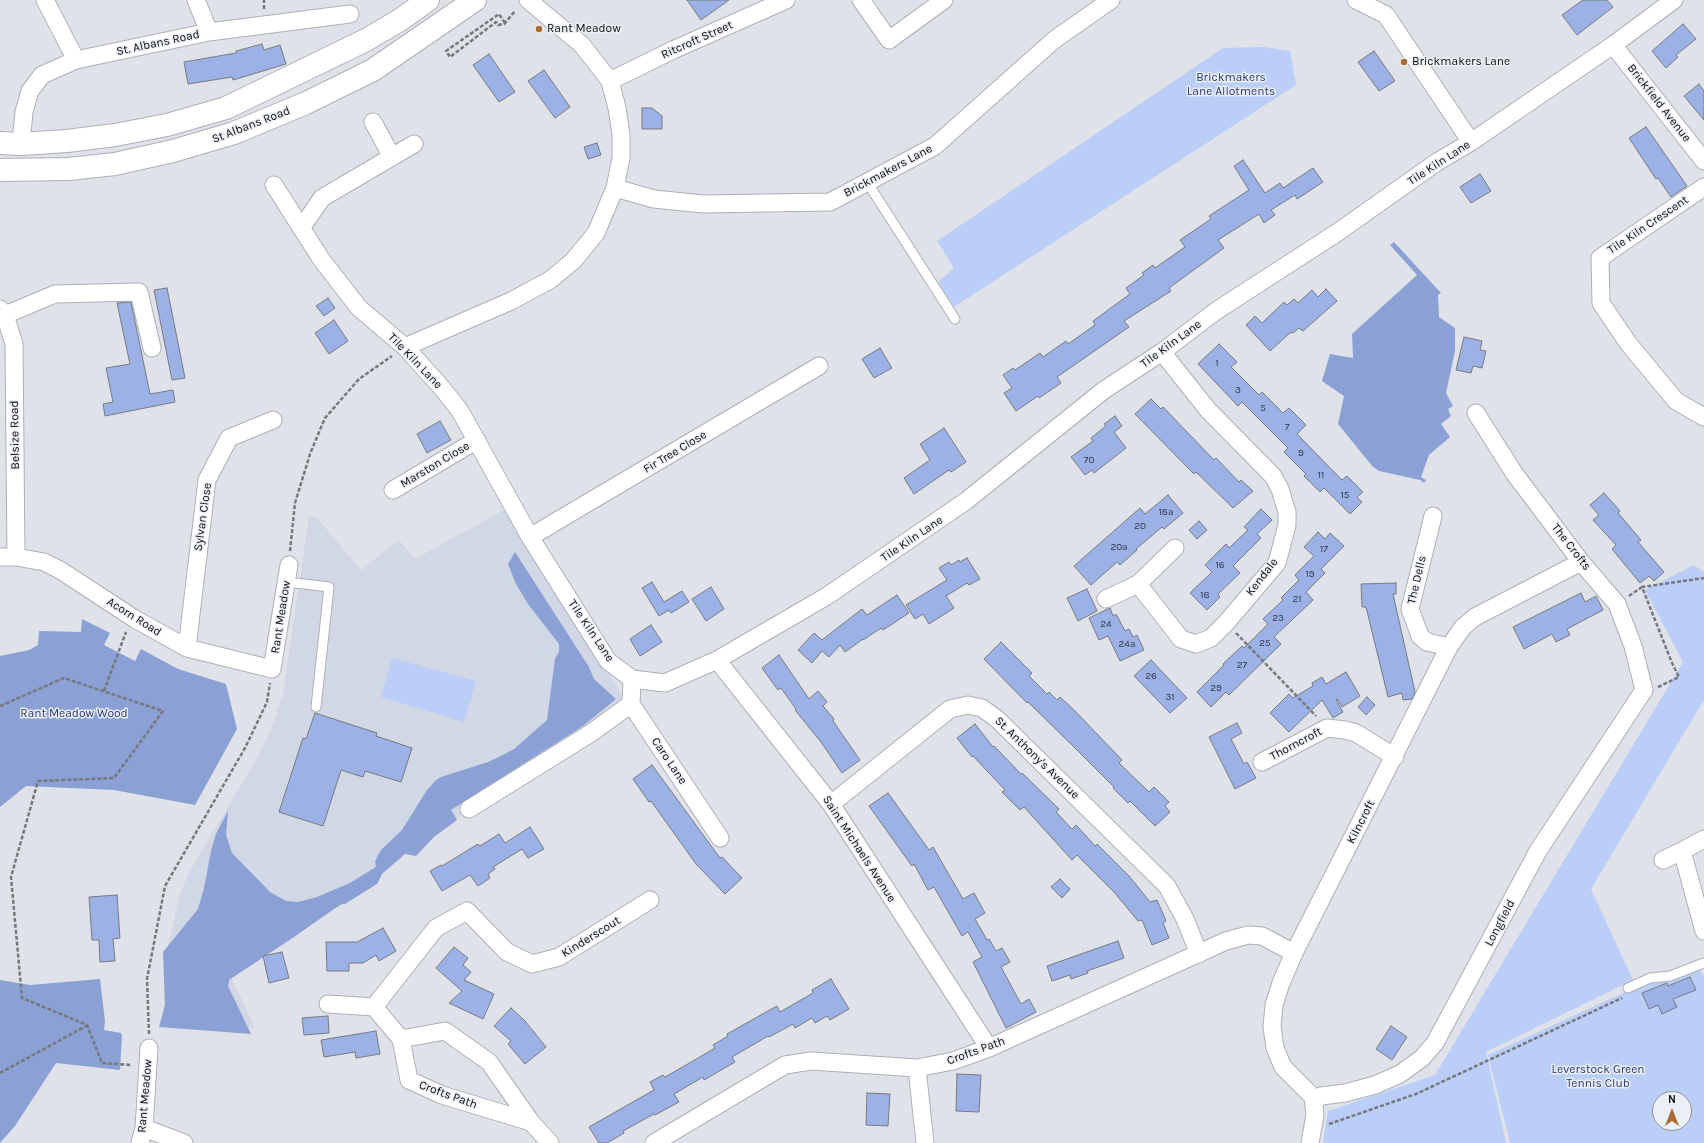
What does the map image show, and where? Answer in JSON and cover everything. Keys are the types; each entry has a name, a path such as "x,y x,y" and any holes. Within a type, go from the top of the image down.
{"main road":[{"name":"St Albans Road","path":"10,143 67,141 115,134 167,125 226,108 366,40 400,20 428,0"},
{"name":"St Albans Road","path":"0,170 69,169 115,164 173,151 234,133 306,103 373,70 475,0"}],"street":[{"path":"45,0 76,60"},
{"path":"196,0 209,32"},
{"path":"405,347 511,301 550,280 573,261 596,233 615,188 621,158 621,134 617,108 610,81 582,45 528,0"},
{"name":"Ritcroft Street","path":"610,81 673,50 786,0"},
{"path":"861,0 889,40 944,0"},
{"name":"Brickmakers Lane","path":"615,188 654,199 702,204 830,202 935,146 1054,40 1111,0"},
{"path":"1356,0 1386,16 1471,142"},
{"name":"Tile Kiln Lane","path":"274,186 321,259 359,308 405,347 442,388 460,411 478,440 530,537 608,662 632,679 665,683 716,660 827,596 966,501 1104,390 1162,352 1216,312 1338,232 1437,162 1471,142 1613,45 1668,2"},
{"name":"St. Albans Road","path":"10,143 24,112 30,90 42,75 76,60 209,32 350,14"},
{"name":"Brickfield Avenue","path":"1613,45 1704,161"},
{"path":"373,122 392,157"},
{"path":"302,228 322,198 414,144"},
{"name":"Tile Kiln Crescent","path":"1704,187 1600,258 1601,303 1628,344 1676,401 1704,417"},
{"name":"Belsize Road","path":"8,557 14,344 2,312 55,294 139,292 152,348"},
{"name":"Kendale","path":"1138,584 1181,639 1196,644 1211,638 1226,623 1277,563 1287,525 1287,512 1280,489 1273,476 1208,410 1162,352"},
{"name":"Fir Tree Close","path":"530,537 819,366"},
{"name":"The Crofts","path":"1476,413 1514,473 1581,562 1617,604 1633,646 1644,690"},
{"name":"Sylvan Close","path":"187,648 207,480 229,438 273,420"},
{"name":"Marston Close","path":"393,490 478,440"},
{"name":"The Dells","path":"1433,516 1410,609 1420,636 1427,642 1449,647"},
{"path":"1106,599 1138,584 1175,548"},
{"name":"Acorn Road","path":"8,557 44,562 60,570 131,617 187,648 272,669"},
{"name":"Kilncroft","path":"1314,1102 1309,1093 1283,1067 1275,1048 1272,1027 1274,1005 1281,982 1294,953 1395,757 1449,647 1462,627 1475,617 1581,562"},
{"name":"Rant Meadow","path":"272,669 288,574"},
{"name":"Saint Michaels Avenue","path":"716,660 831,804 989,1048"},
{"path":"469,809 591,733 631,704 632,679"},
{"name":"Longfield","path":"1314,1102 1321,1096 1345,1093 1375,1085 1400,1074 1422,1058 1435,1043 1538,851 1644,690"},
{"name":"Caro Lane","path":"631,704 720,838"},
{"name":"St. Anthony's Avenue","path":"831,804 950,709 968,705 982,708 997,719 1167,886 1185,919 1199,954"},
{"name":"Thorncroft","path":"1262,762 1327,728 1356,733 1395,757"},
{"path":"1663,860 1704,839"},
{"path":"1682,851 1704,931"},
{"name":"Kinderscout","path":"374,1007 436,928 467,911 507,952 532,964 559,958 650,900"},
{"name":"Crofts Path","path":"654,1143 785,1065 811,1061 917,1068 953,1061 989,1048 1226,941 1248,935 1262,936 1294,953"},
{"path":"328,1004 374,1007 401,1039 445,1031 489,1062 531,1122 550,1143"},
{"name":"Crofts Path","path":"401,1039 409,1080 442,1096 531,1122"},
{"name":"Rant Meadow","path":"142,1136 149,1048"},
{"path":"917,1068 924,1143"},
{"path":"1311,1136 1315,1115 1314,1102"},
{"path":"142,1136 184,1143"}],"lane":[{"path":"867,182 955,319"},
{"path":"288,574 298,582 329,587 316,707"},
{"path":"1628,992 1650,978 1670,976 1704,963"}],"path":[{"path":"505,23 499,14 446,51 450,57 496,22 498,25 505,23 515,11"},
{"path":"288,574 295,503 310,454 325,418 359,379 405,347"},
{"path":"1644,690 1663,686 1679,677 1642,588 1704,578"},
{"path":"104,691 131,617"},
{"path":"1226,623 1327,728"},
{"path":"149,1048 147,979 165,886 245,748 267,702 272,669"},
{"path":"0,706 64,678 163,711 114,778 38,781 12,877 22,998 86,1025 102,1063 148,1066"},
{"path":"1311,1136 1416,1094 1628,992"},
{"path":"0,1073 86,1025"}],"shaded area":[{"path":"506,509 626,701 598,729 222,968 233,981 255,1028 163,1021 167,951 179,897 188,874 258,757 273,724 283,695 309,516 318,519 361,570 399,540 415,559"}],"green space":[{"name":"Brickmakers Lane Allotments","path":"1264,47 1290,51 1296,85 954,307 938,282 954,268 937,241 1223,48"},
{"path":"1394,242 1441,293 1438,295 1439,317 1455,328 1455,351 1446,393 1453,406 1448,409 1451,416 1441,424 1450,437 1429,455 1421,477 1426,480 1424,483 1420,480 1379,471 1373,467 1338,424 1344,396 1322,381 1330,354 1353,358 1352,334 1417,275 1390,245"},
{"path":"515,552 589,667 594,679 616,699 583,726 451,810 457,820 434,837 416,856 405,854 382,874 377,884 345,904 342,904 334,909 229,980 228,986 251,1034 159,1027 165,1005 163,952 198,909 216,834 228,811 226,835 232,853 270,892 286,901 298,902 317,897 350,883 376,867 375,861 381,850 402,830 427,790 436,780 488,762 503,755 514,749 547,720 555,659 559,651 559,644 528,604 516,584 508,564"},
{"path":"1694,565 1704,572 1704,700 1591,889 1633,980 1486,1052 1506,1143 1323,1143 1328,1111 1435,1075 1683,662 1645,590"},
{"name":"Rant Meadow Wood","path":"82,619 110,633 104,645 135,661 141,649 178,669 226,684 237,729 195,805 114,790 26,786 0,807 0,656 29,650 38,645 39,631 81,632"},
{"path":"392,658 476,681 464,722 381,697"},
{"name":"Leverstock Green Tennis Club","path":"1693,961 1704,976 1704,1143 1510,1143 1488,1055"},
{"path":"100,979 105,1021 104,1030 121,1033 122,1036 120,1070 56,1063 15,1126 0,1143 0,980 30,985"}],"building":[{"path":"687,0 729,0 701,20"},
{"path":"1583,0 1607,0 1613,7 1577,35 1562,15"},
{"path":"1683,24 1696,39 1676,55 1678,57 1666,68 1652,51"},
{"path":"262,44 264,50 280,45 286,64 233,80 232,77 188,84 184,62 236,53 236,51"},
{"path":"1374,51 1395,81 1379,91 1358,62"},
{"path":"489,54 515,92 499,102 473,65"},
{"path":"544,70 570,107 555,118 528,81"},
{"path":"1699,84 1704,91 1704,120 1684,96"},
{"path":"642,108 652,108 662,116 662,129 642,129"},
{"path":"1646,127 1687,186 1671,197 1658,178 1656,179 1629,138"},
{"path":"597,143 601,155 588,159 584,147"},
{"path":"1243,160 1265,193 1280,183 1283,188 1313,168 1323,182 1297,199 1295,195 1271,210 1275,215 1264,223 1259,214 1218,240 1224,248 1169,288 1171,291 1124,321 1129,327 1057,377 1061,383 1016,411 1004,393 1012,388 1003,375 1013,368 1015,370 1040,353 1043,357 1066,341 1068,344 1095,325 1093,321 1130,294 1126,288 1144,275 1142,273 1153,265 1155,268 1185,247 1180,240 1211,219 1209,216 1249,190 1234,166"},
{"path":"1480,174 1491,191 1471,203 1460,187"},
{"path":"167,288 185,378 172,380 154,290"},
{"path":"1326,289 1337,301 1303,331 1299,328 1293,333 1291,332 1270,351 1246,325 1255,316 1262,323 1284,302 1287,305 1294,299 1298,303 1312,290 1318,297"},
{"path":"328,298 335,308 324,316 316,306"},
{"path":"131,302 150,394 173,390 175,402 105,416 103,404 113,402 106,368 130,364 117,303"},
{"path":"334,320 348,341 329,354 315,333"},
{"path":"1464,337 1482,341 1480,350 1486,351 1482,368 1473,366 1471,373 1456,370"},
{"path":"1219,344 1237,362 1231,367 1259,395 1262,392 1283,413 1289,408 1306,425 1297,434 1342,480 1347,476 1363,492 1357,497 1362,502 1350,514 1324,488 1320,492 1304,476 1306,474 1284,452 1288,448 1242,402 1238,406 1198,364"},
{"path":"880,348 892,368 874,378 862,359"},
{"path":"1151,399 1161,409 1163,407 1214,460 1216,458 1239,482 1241,480 1253,491 1233,508 1196,472 1194,474 1135,414"},
{"path":"1115,416 1122,426 1114,432 1126,448 1094,473 1092,470 1085,475 1071,457 1093,441 1091,438 1106,426 1104,424"},
{"path":"440,421 451,440 427,453 417,434"},
{"path":"944,428 966,462 951,472 949,470 914,494 904,478 930,460 920,444"},
{"path":"1604,493 1620,511 1618,513 1641,540 1638,542 1664,572 1654,581 1649,576 1640,583 1612,549 1616,545 1593,520 1599,515 1590,505"},
{"path":"1168,495 1183,513 1164,529 1162,527 1120,565 1117,562 1091,585 1074,566 1140,508 1145,514"},
{"path":"1261,509 1272,520 1257,534 1261,538 1233,566 1240,573 1218,594 1220,597 1207,610 1190,593 1212,572 1205,565 1226,544 1229,548 1248,530 1244,527"},
{"path":"1199,521 1207,530 1197,539 1189,530"},
{"path":"1318,532 1325,539 1330,533 1344,546 1321,569 1325,573 1306,592 1313,600 1274,637 1281,644 1229,695 1226,692 1211,707 1197,692 1224,665 1223,664 1242,646 1244,648 1268,624 1263,619 1283,600 1281,598 1299,580 1295,575 1314,556 1304,547"},
{"path":"967,558 980,579 969,585 967,583 946,596 954,608 929,624 923,614 915,619 906,605 947,580 939,568 949,562 951,565 959,560 960,562"},
{"path":"652,582 664,602 682,591 689,602 671,613 669,610 659,616 642,588"},
{"path":"1396,583 1396,594 1393,594 1415,692 1412,699 1403,700 1402,693 1388,697 1366,607 1362,607 1361,584"},
{"path":"711,587 724,609 706,621 692,599"},
{"path":"1087,589 1097,611 1078,621 1067,598"},
{"path":"1581,593 1585,602 1596,596 1603,610 1567,629 1570,635 1556,642 1552,634 1524,649 1513,627"},
{"path":"897,595 909,613 883,630 881,628 845,652 840,645 829,657 822,651 812,663 798,650 814,633 822,640 862,609 867,615"},
{"path":"1110,608 1113,616 1116,614 1125,631 1129,629 1133,637 1137,635 1144,650 1120,661 1108,636 1099,640 1089,618"},
{"path":"651,625 662,642 640,656 630,639"},
{"path":"1001,642 1032,673 1029,676 1047,694 1049,692 1057,700 1060,697 1075,711 1122,760 1119,763 1149,792 1154,787 1169,802 1165,806 1170,812 1155,826 1130,801 1128,803 1074,747 1028,702 1027,703 984,659"},
{"path":"779,655 809,699 818,691 827,702 823,706 834,719 833,721 860,760 842,773 821,742 795,710 796,709 781,688 778,690 762,668"},
{"path":"1151,660 1187,698 1170,713 1134,676"},
{"path":"1346,672 1360,696 1342,707 1337,699 1336,700 1343,712 1333,718 1322,700 1289,732 1270,713 1289,694 1293,698 1313,686 1312,683 1322,677 1326,684"},
{"path":"1367,697 1375,705 1366,715 1358,707"},
{"path":"315,713 377,733 376,736 412,748 401,782 365,771 363,777 341,770 323,826 279,812 303,738 306,739"},
{"path":"1237,723 1242,733 1231,739 1244,764 1247,762 1256,778 1235,789 1209,737"},
{"path":"975,724 993,747 994,746 1021,774 1022,773 1059,809 1056,812 1072,829 1076,825 1095,846 1097,844 1129,876 1150,902 1157,900 1166,921 1163,923 1169,938 1152,945 1142,920 1138,921 1114,892 1077,855 1072,860 1024,807 1020,810 1002,792 1005,790 973,756 972,757 957,738"},
{"path":"652,765 720,858 722,857 742,878 725,894 696,864 651,801 649,802 633,779"},
{"path":"888,793 929,850 933,847 963,899 974,893 985,913 975,919 987,940 989,939 996,951 1002,948 1010,962 1001,967 1021,1004 1029,999 1036,1012 1006,1028 973,962 982,957 968,932 962,936 934,887 928,890 914,864 912,866 869,806"},
{"path":"530,827 544,849 528,858 522,849 493,867 495,869 488,874 490,878 478,886 470,875 442,891 430,871 441,865 442,866 478,844 480,846 499,834 505,843"},
{"path":"1060,879 1070,889 1062,898 1051,887"},
{"path":"117,895 120,938 113,939 115,961 100,962 99,940 92,940 89,897"},
{"path":"383,928 396,951 379,961 376,955 363,963 349,963 349,971 327,971 326,942 357,942"},
{"path":"1118,941 1124,958 1087,971 1088,973 1071,979 1070,975 1052,981 1047,966"},
{"path":"454,947 468,958 463,965 471,972 464,980 494,994 483,1019 449,1003 462,991 436,968"},
{"path":"282,952 289,978 269,983 263,956"},
{"path":"1690,977 1696,990 1673,999 1677,1007 1662,1014 1658,1005 1649,1009 1642,993 1667,983 1668,986"},
{"path":"831,979 849,1009 830,1020 827,1016 815,1023 812,1018 795,1028 793,1024 769,1037 768,1036 732,1057 735,1062 704,1080 703,1077 674,1094 679,1102 623,1131 624,1133 607,1143 599,1143 589,1127 654,1090 650,1082 663,1075 665,1077 715,1048 713,1045 728,1036 727,1034 777,1006 780,1012 813,993 812,990"},
{"path":"511,1008 525,1021 546,1047 525,1064 508,1044 511,1041 494,1026"},
{"path":"328,1016 329,1033 304,1035 302,1018"},
{"path":"1391,1026 1407,1037 1392,1060 1376,1049"},
{"path":"376,1031 380,1054 356,1058 355,1052 324,1057 321,1040"},
{"path":"957,1074 981,1075 979,1112 956,1111"},
{"path":"867,1093 890,1094 888,1126 866,1125"}],"place":[{"name":"Rant Meadow","path":"539,29"},
{"name":"Brickmakers Lane","path":"1404,62"}]}
